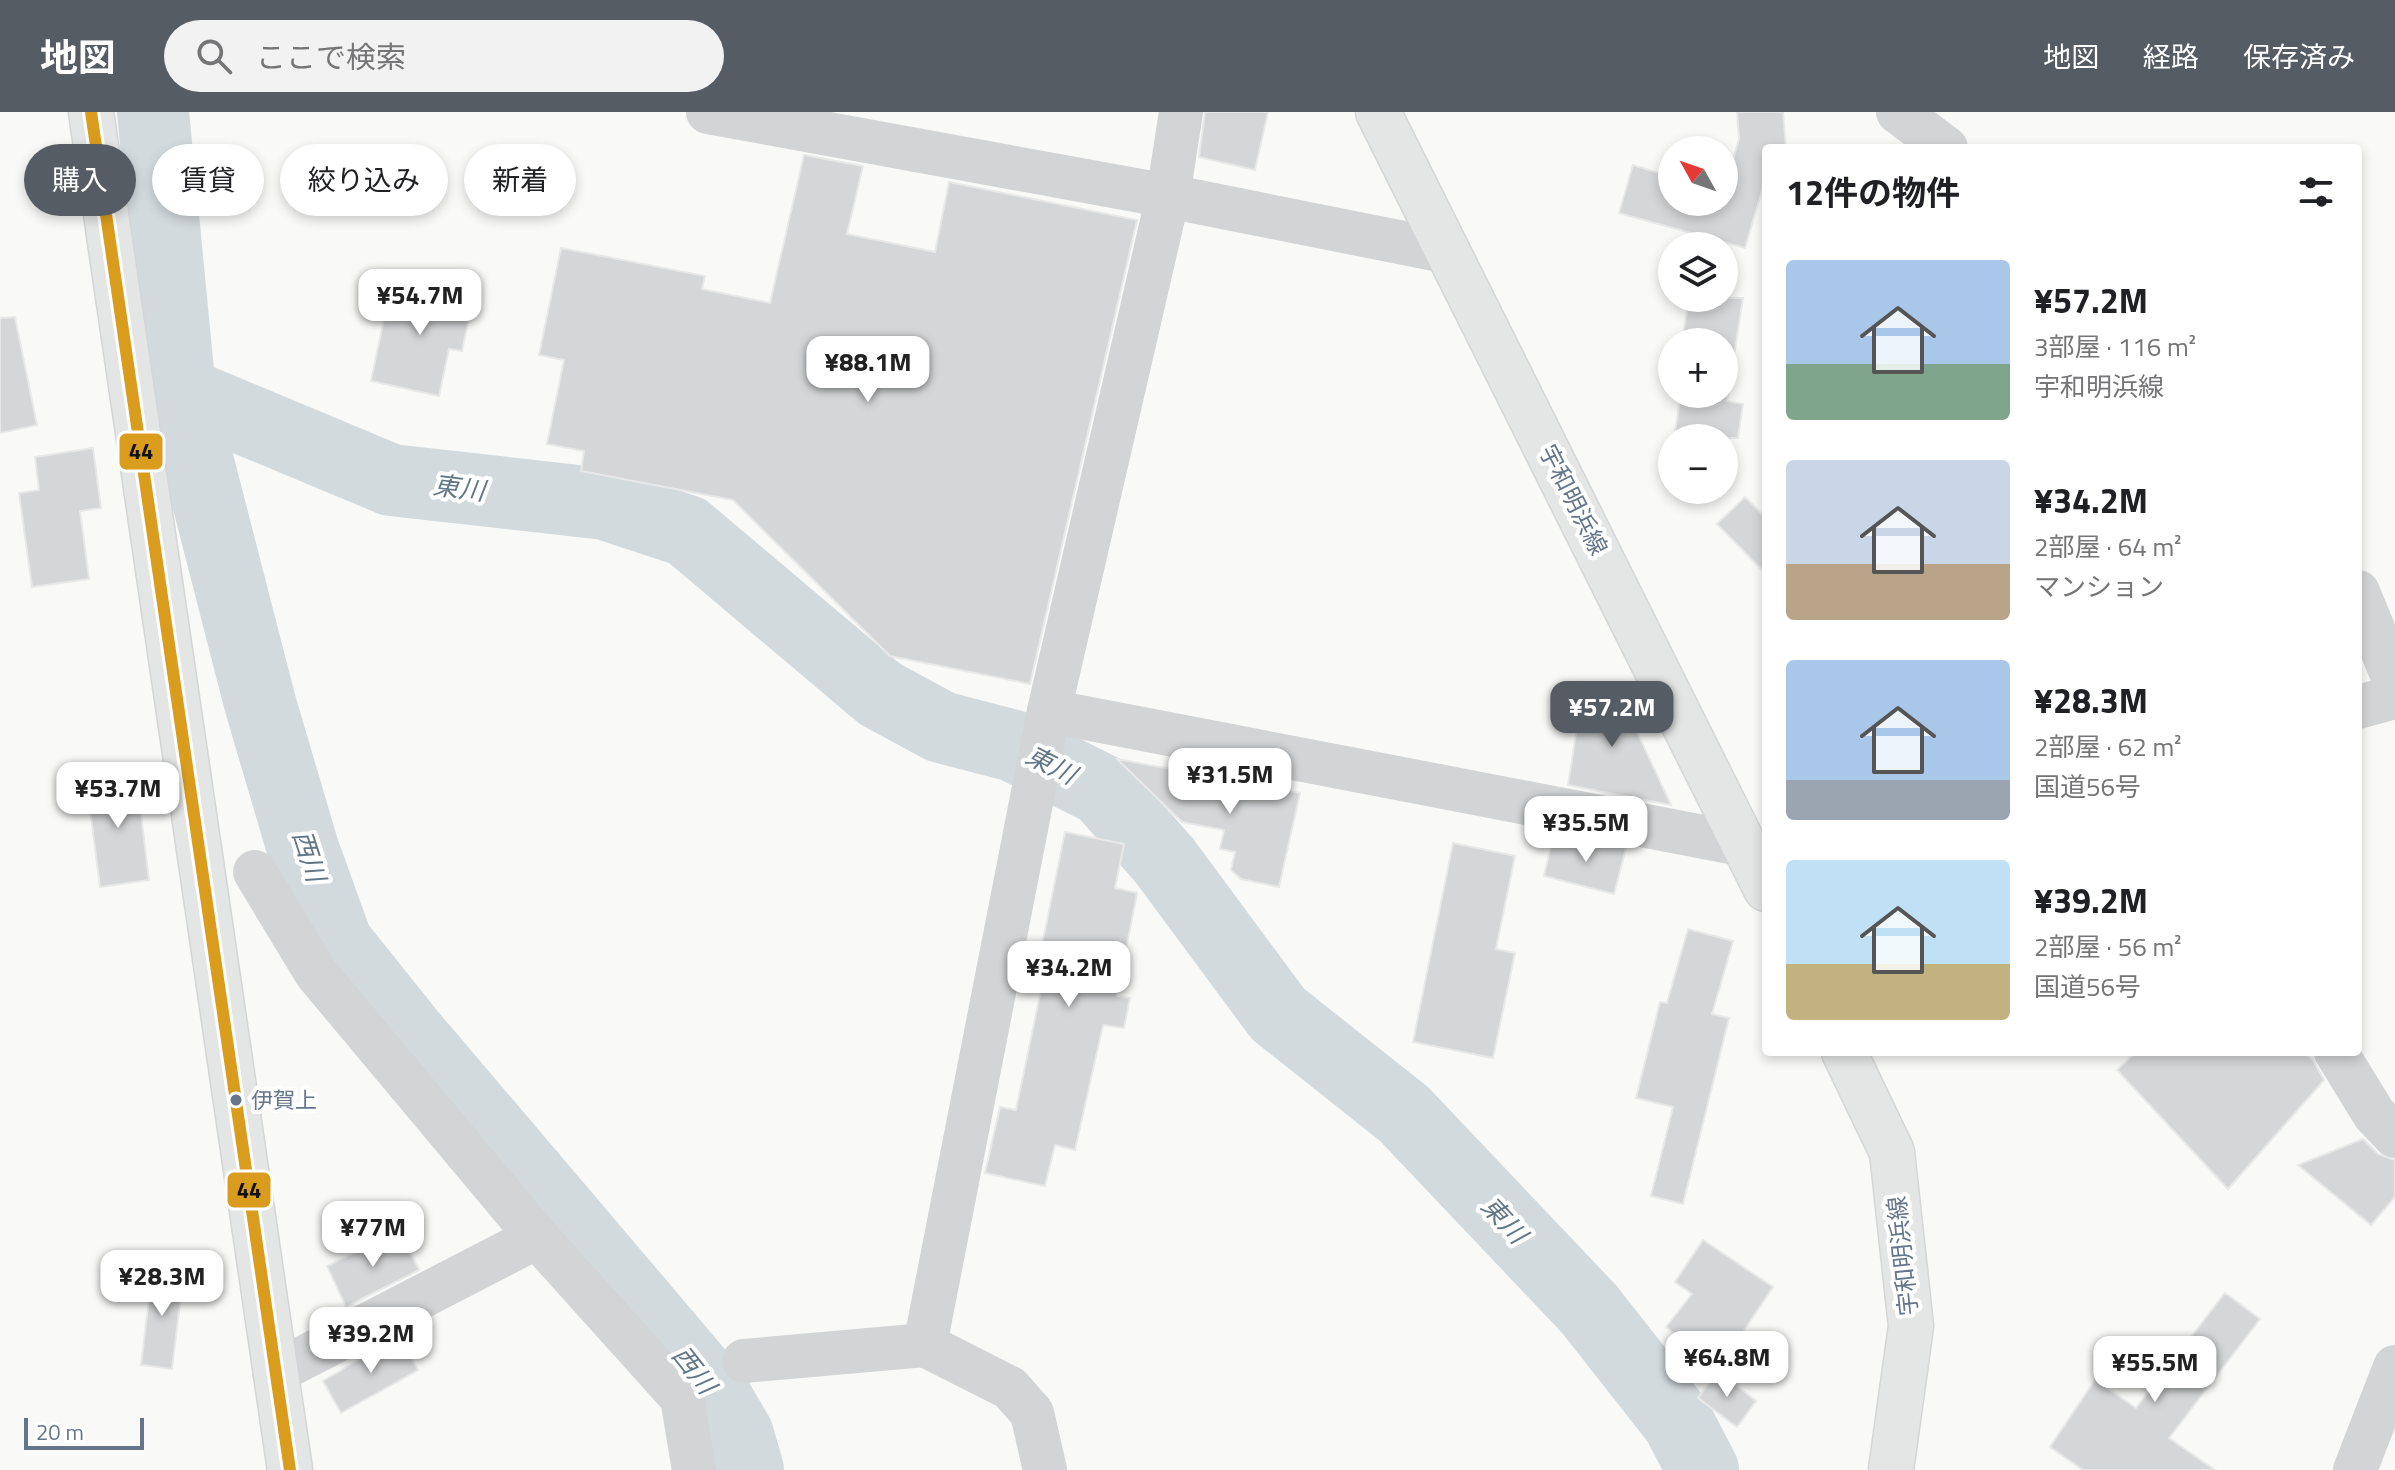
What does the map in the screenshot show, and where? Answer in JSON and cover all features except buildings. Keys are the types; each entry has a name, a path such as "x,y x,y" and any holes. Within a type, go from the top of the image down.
{"main road":[{"path":"91,112 290,1470"},
{"name":"宇和明浜線","path":"1378,112 1762,881"},
{"name":"宇和明浜線","path":"1846,1056 1892,1152 1911,1326 1891,1470"}],"street":[{"path":"708,112 1168,196 1449,252"},
{"path":"925,1345 1046,727 1168,196 1181,112"},
{"path":"1898,112 1941,144"},
{"path":"2362,602 2395,682"},
{"path":"2362,706 2395,697"},
{"path":"1046,727 1745,845"},
{"path":"255,872 316,973 537,1237 682,1398 694,1470"},
{"path":"2338,1056 2374,1114 2395,1136"},
{"path":"274,1373 537,1237"},
{"path":"744,1361 925,1345 1010,1388 1032,1413 1045,1470"},
{"path":"2355,1470 2395,1367"}],"waterway":[{"name":"西川","path":"153,112 180,392 260,703 303,849 337,943 409,1033 710,1387 738,1435 748,1470"},
{"name":"東川","path":"180,392 391,480 605,504 687,531 880,694 941,727 1014,746 1102,790 1164,860 1278,1014 1404,1114 1589,1309 1678,1422 1703,1470"}],"transit line":[{"name":"44","path":"91,112 290,1470"}],"place":[{"name":"伊賀上","path":"236,1100"}]}
